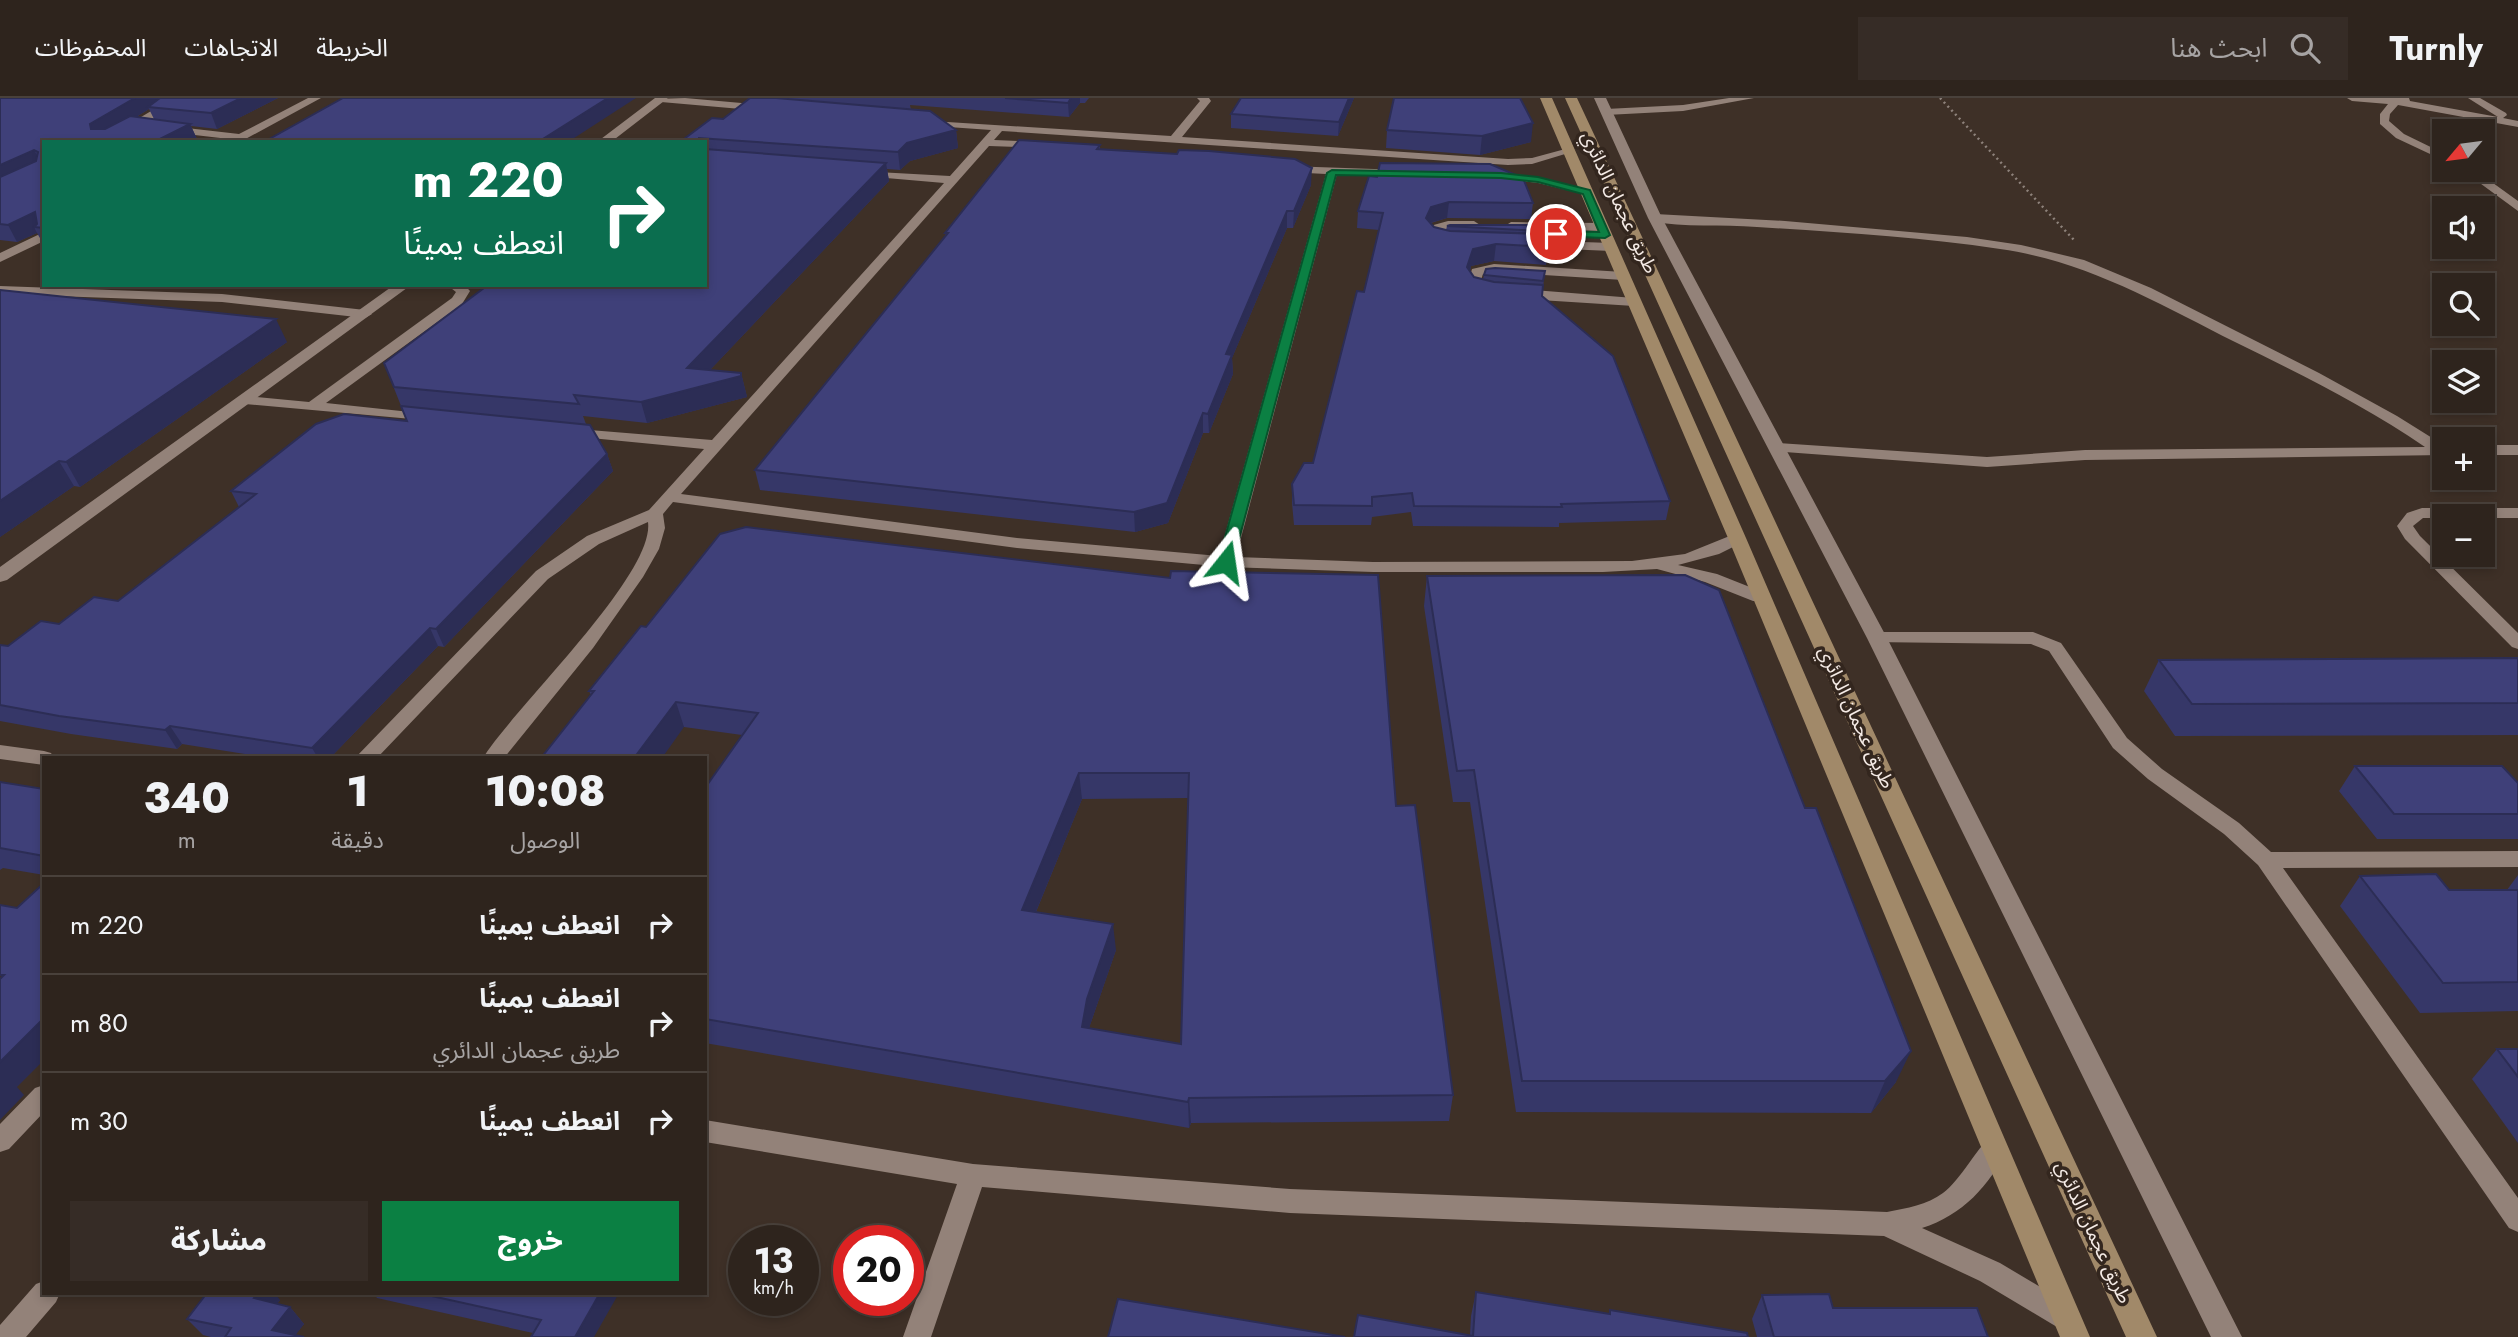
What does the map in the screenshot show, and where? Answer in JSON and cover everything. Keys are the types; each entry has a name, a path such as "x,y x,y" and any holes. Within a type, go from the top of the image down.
{"main road":[{"name":"طريق عجمان الدائري","path":"1546,98 1737,538 1759,597 2071,1328"},
{"name":"طريق عجمان الدائري","path":"1571,98 2142,1337"}],"street":[{"path":"606,140 662,98"},
{"path":"1603,105 1655,218 1877,638 2227,1337"},
{"path":"0,576 401,287"}],"lane":[{"path":"108,140 137,126 180,98"},
{"path":"137,126 236,139 316,98"},
{"path":"662,98 720,101 784,110"},
{"path":"1174,139 1206,101 1202,98"},
{"path":"1603,105 1683,108 1749,98"},
{"path":"2352,98 2395,101 2518,124 2473,98"},
{"path":"2417,98 2395,101 2383,117 2387,126 2400,136 2432,152"},
{"path":"905,120 1508,162 1532,161 1569,151"},
{"path":"367,756 542,575 593,540 655,513 999,128"},
{"path":"986,144 1051,147"},
{"path":"1280,168 1332,173 1414,173"},
{"path":"856,173 953,180"},
{"path":"1226,562 1332,173"},
{"path":"1482,174 1538,180 1587,192"},
{"path":"2484,182 2518,207"},
{"path":"1655,218 1810,226 1933,237 2022,249 2075,261 2116,276 2344,391 2432,443"},
{"path":"1433,233 1438,227 1453,225 1606,236"},
{"path":"1433,233 1606,236"},
{"path":"1433,233 1443,240 1458,242"},
{"path":"1513,244 1606,236"},
{"path":"0,258 42,237"},
{"path":"1499,269 1629,289 1493,293 1478,289 1475,275 1482,270 1499,269"},
{"path":"313,406 457,301 463,291 456,287"},
{"path":"0,290 222,298 365,314"},
{"path":"245,400 452,420"},
{"path":"549,429 715,445"},
{"path":"1777,449 1987,462 2085,455 2432,451"},
{"path":"2495,450 2518,450"},
{"path":"668,497 1052,546 1226,562 1370,568 1650,564 1703,555 1737,538"},
{"path":"495,756 625,592 650,550 657,529 655,513"},
{"path":"2518,513 2422,513 2407,520 2405,526 2413,539 2518,643"},
{"path":"1650,564 1711,578 1759,597"},
{"path":"1877,638 2021,637 2048,642 2059,652 2120,743 2160,779 2241,837 2266,860 2518,1220"},
{"path":"0,752 42,758"},
{"path":"2266,860 2518,859"},
{"path":"0,1141 42,1097"},
{"path":"707,1131 973,1175 1290,1202 1887,1224 1918,1219 1945,1208 1965,1192 1995,1148"},
{"path":"917,1337 973,1175"},
{"path":"1887,1224 1990,1272 2071,1328"},
{"path":"8,1337 44,1295"}],"path":[{"path":"1940,98 2069,232 2076,247 2075,261"}],"building":[{"path":"0,98 135,98 90,124 91,129 105,129 130,116 190,124 158,140 42,140 42,228 34,227 37,224 35,212 8,225 0,224 0,177 36,161 38,152 34,150 0,165"},
{"path":"160,98 241,98 211,113 148,107"},
{"path":"343,98 608,98 541,140 268,140"},
{"path":"750,98 776,98 930,111 956,130 907,143 898,152 699,138 683,140 712,118 723,119"},
{"path":"1005,98 1071,98 1068,103"},
{"path":"1241,98 1349,98 1339,122 1231,114"},
{"path":"1394,98 1520,98 1533,123 1482,136 1387,130"},
{"path":"1019,140 1100,145 1097,149 1177,154 1179,150 1209,151 1295,159 1312,168 1294,211 1287,211 1226,354 1232,355 1208,414 1203,413 1167,503 1134,512 755,470 948,233 945,233"},
{"path":"707,149 886,163 687,368 741,373 741,376 641,402 574,395 579,404 394,387 384,363 485,287 707,287"},
{"path":"1380,163 1490,164 1523,178 1533,203 1449,202 1431,207 1426,218 1434,227 1450,231 1546,234 1548,247 1496,244 1473,249 1467,267 1474,277 1494,282 1543,285 1542,296 1613,356 1670,501 1561,504 1562,507 1414,506 1412,493 1372,497 1372,506 1294,505 1292,484 1304,463 1313,463 1357,291 1364,292 1383,213 1358,211 1369,176 1377,177"},
{"path":"1537,225 1539,231 1447,226"},
{"path":"1486,269 1545,271 1543,281 1484,275"},
{"path":"0,290 276,319 66,462 59,461 0,501"},
{"path":"401,406 590,425 607,454 436,629 430,628 312,748 170,726 165,730 59,716 0,705 0,645 8,646 41,621 59,624 94,597 118,601 256,494 231,491 316,424 344,414 407,421"},
{"path":"746,527 1170,578 1171,571 1378,575 1396,806 1415,805 1453,1095 1189,1098 1188,1102 707,1019 707,785 758,713 676,702 636,756 543,756 594,691 589,691 641,626 646,627 720,534","holes":["1079,773 1189,773 1181,1044 1082,1027 1087,999 1113,924 1022,910"]},
{"path":"1685,575 1719,590 1805,808 1816,808 1911,1051 1885,1081 1522,1081 1474,770 1457,771 1427,576"},
{"path":"2518,658 2518,703 2192,704 2159,660"},
{"path":"2355,766 2502,766 2518,783 2518,814 2394,814"},
{"path":"0,782 42,789 42,856 0,848"},
{"path":"2436,874 2449,890 2518,890 2518,982 2443,983 2360,876"},
{"path":"42,885 42,1020 0,1062 0,979 4,975 0,975 0,905 17,908"},
{"path":"2497,1049 2518,1049 2518,1077"},
{"path":"1476,1292 1610,1314 1610,1310 1747,1333 1748,1337 1354,1337 1358,1315 1473,1336"},
{"path":"1829,1294 1833,1308 1977,1308 1988,1337 1774,1337 1762,1295"},
{"path":"205,1295 256,1295 254,1298 290,1307 272,1330 304,1337 225,1337 231,1328 187,1319"},
{"path":"427,1295 599,1295 575,1337 531,1337 541,1320"},
{"path":"1118,1299 1345,1337 1108,1337"}],"route":[{"path":"1226,562 1332,173 1501,175 1538,180 1587,192 1605,235 1556,234"}]}
